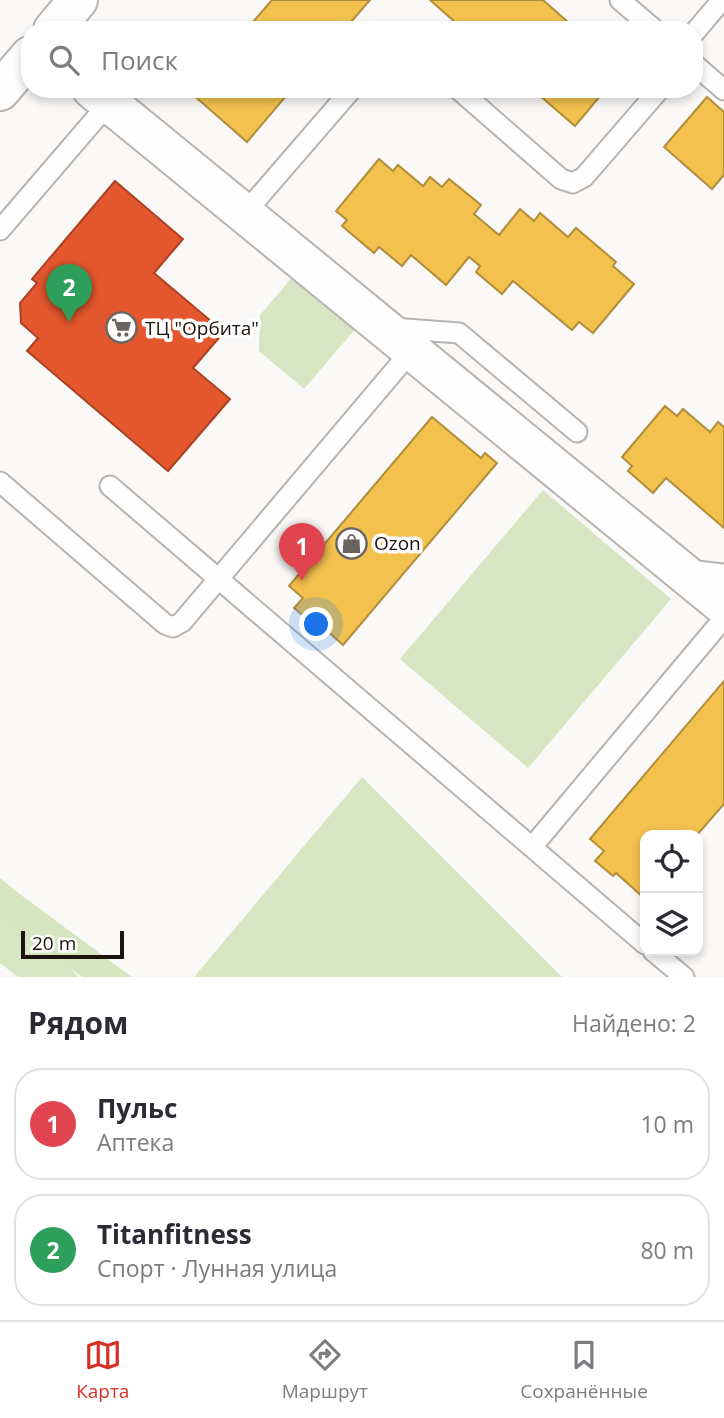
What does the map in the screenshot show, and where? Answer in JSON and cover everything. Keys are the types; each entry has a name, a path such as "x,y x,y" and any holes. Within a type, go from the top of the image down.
{"street":[{"path":"60,21 78,0"},
{"path":"0,92 21,67"},
{"path":"103,98 724,606"}],"lane":[{"path":"620,0 644,21"},
{"path":"703,22 722,0"},
{"path":"703,72 724,90"},
{"path":"0,230 99,98"},
{"path":"244,214 344,98"},
{"path":"468,98 561,178 573,183 584,177 652,98"},
{"path":"0,482 165,624 173,626 182,622 219,579 398,339 459,333 577,432"},
{"path":"110,486 640,940"},
{"path":"680,569 724,574"},
{"path":"532,847 724,618"},
{"path":"659,956 684,977"}],"green space":[{"path":"295,274 357,327 304,389 259,351 260,315"},
{"path":"543,490 671,599 528,768 400,659"},
{"path":"362,777 562,977 194,977"},
{"path":"0,878 132,977 82,977 0,915"},
{"path":"0,899 79,977 18,977 0,963"}],"building: Жильё":[{"path":"272,0 370,0 352,21 254,21"},
{"path":"430,0 543,0 567,21 454,21"},
{"path":"707,97 724,112 724,175 712,189 664,147"},
{"path":"197,98 284,98 247,142"},
{"path":"542,98 598,98 575,126"},
{"path":"379,159 393,171 398,165 423,186 430,177 442,187 449,179 481,205 474,214 499,235 520,209 534,221 540,213 568,237 576,228 616,262 613,266 634,284 593,333 579,322 572,330 513,281 502,294 476,272 480,266 469,257 446,285 411,255 402,266 379,247 374,253 342,226 347,220 336,211"},
{"path":"665,406 677,416 683,409 710,432 718,422 724,427 724,528 666,478 653,493 628,471 632,466 622,457"},
{"path":"432,417 481,458 485,453 497,463 343,645 315,620 312,623 294,608 303,598 289,586"},
{"path":"724,681 724,804 701,830 640,830 640,894 616,873 613,876 595,861 604,851 590,839"}],"building: Торговля":[{"name":"ТЦ \"Орбита\"","path":"115,181 183,239 154,273 224,332 193,368 230,399 168,471 27,351 38,338 21,323 20,303 37,283 32,279"}],"place":[{"name":"Titanfitness","path":"69,322"},
{"name":"ТЦ \"Орбита\"","path":"122,328"},
{"name":"Ozon","path":"351,543"},
{"name":"Пульс","path":"302,581"}]}
